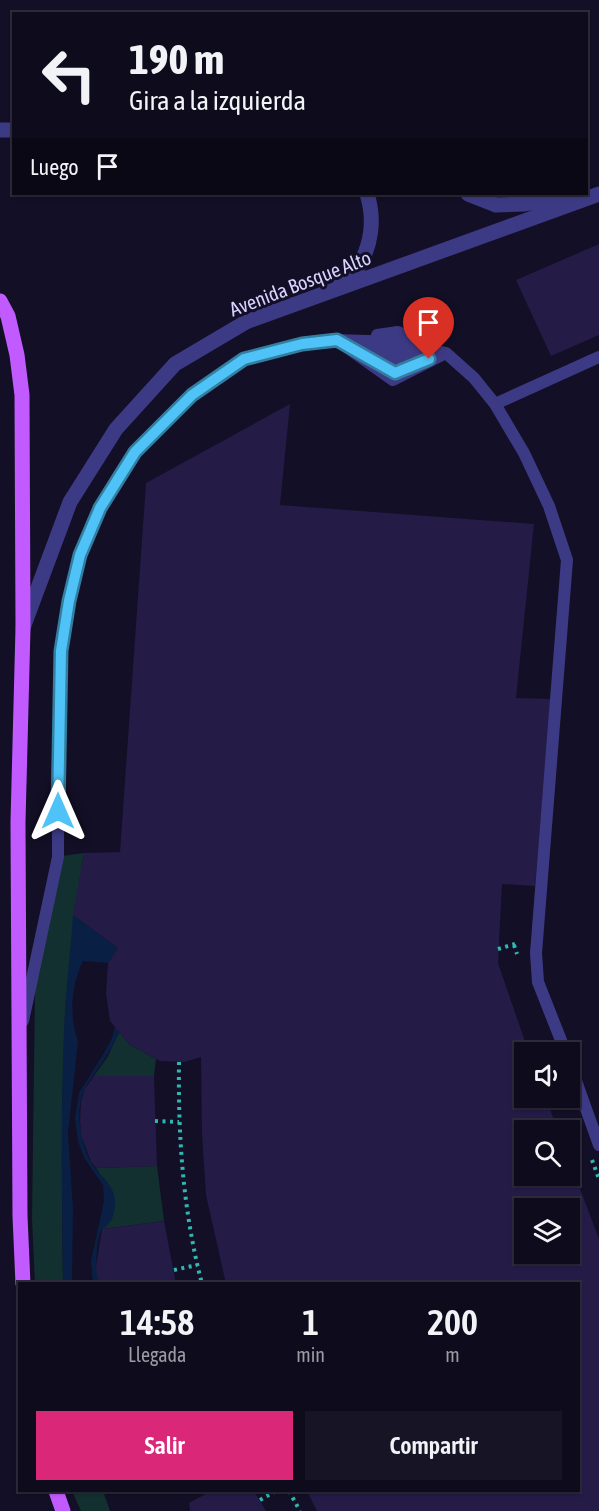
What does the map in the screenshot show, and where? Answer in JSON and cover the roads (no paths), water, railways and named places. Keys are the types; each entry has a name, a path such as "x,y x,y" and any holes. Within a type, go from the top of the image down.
{"main road":[{"path":"0,301 8,316 13,336 22,395 23,628 18,822 20,1216 23,1282"},
{"path":"56,1492 63,1511"}],"street":[{"name":"Avenida Bosque Alto","path":"23,628 70,502 116,429 175,364 246,322 599,194"},
{"path":"332,292 356,270 370,242 372,210 367,195"},
{"path":"471,195 496,205 506,205 525,204 572,195"}],"lane":[{"path":"337,340 396,364 446,353"},
{"path":"20,1040 58,857 61,651 69,601 80,555 100,508 135,452 192,395 244,359 302,344 337,340 398,342 446,353 474,378 495,404 524,453 549,506 567,560 536,953 538,982 562,1042"},
{"path":"495,404 599,357"},
{"path":"580,1092 599,1145"}],"water":[{"path":"73,915 118,948 108,963 83,961 74,990 72,1011 78,1041 68,1133 73,1208 72,1282 63,1282 62,1078"},
{"path":"115,1027 119,1032 116,1040 86,1087 79,1113 81,1133 89,1159 112,1189 115,1201 112,1218 102,1229 98,1241 98,1282 93,1282 91,1261 104,1201 103,1185 85,1159 78,1142 75,1118 79,1093 112,1038"}]}
